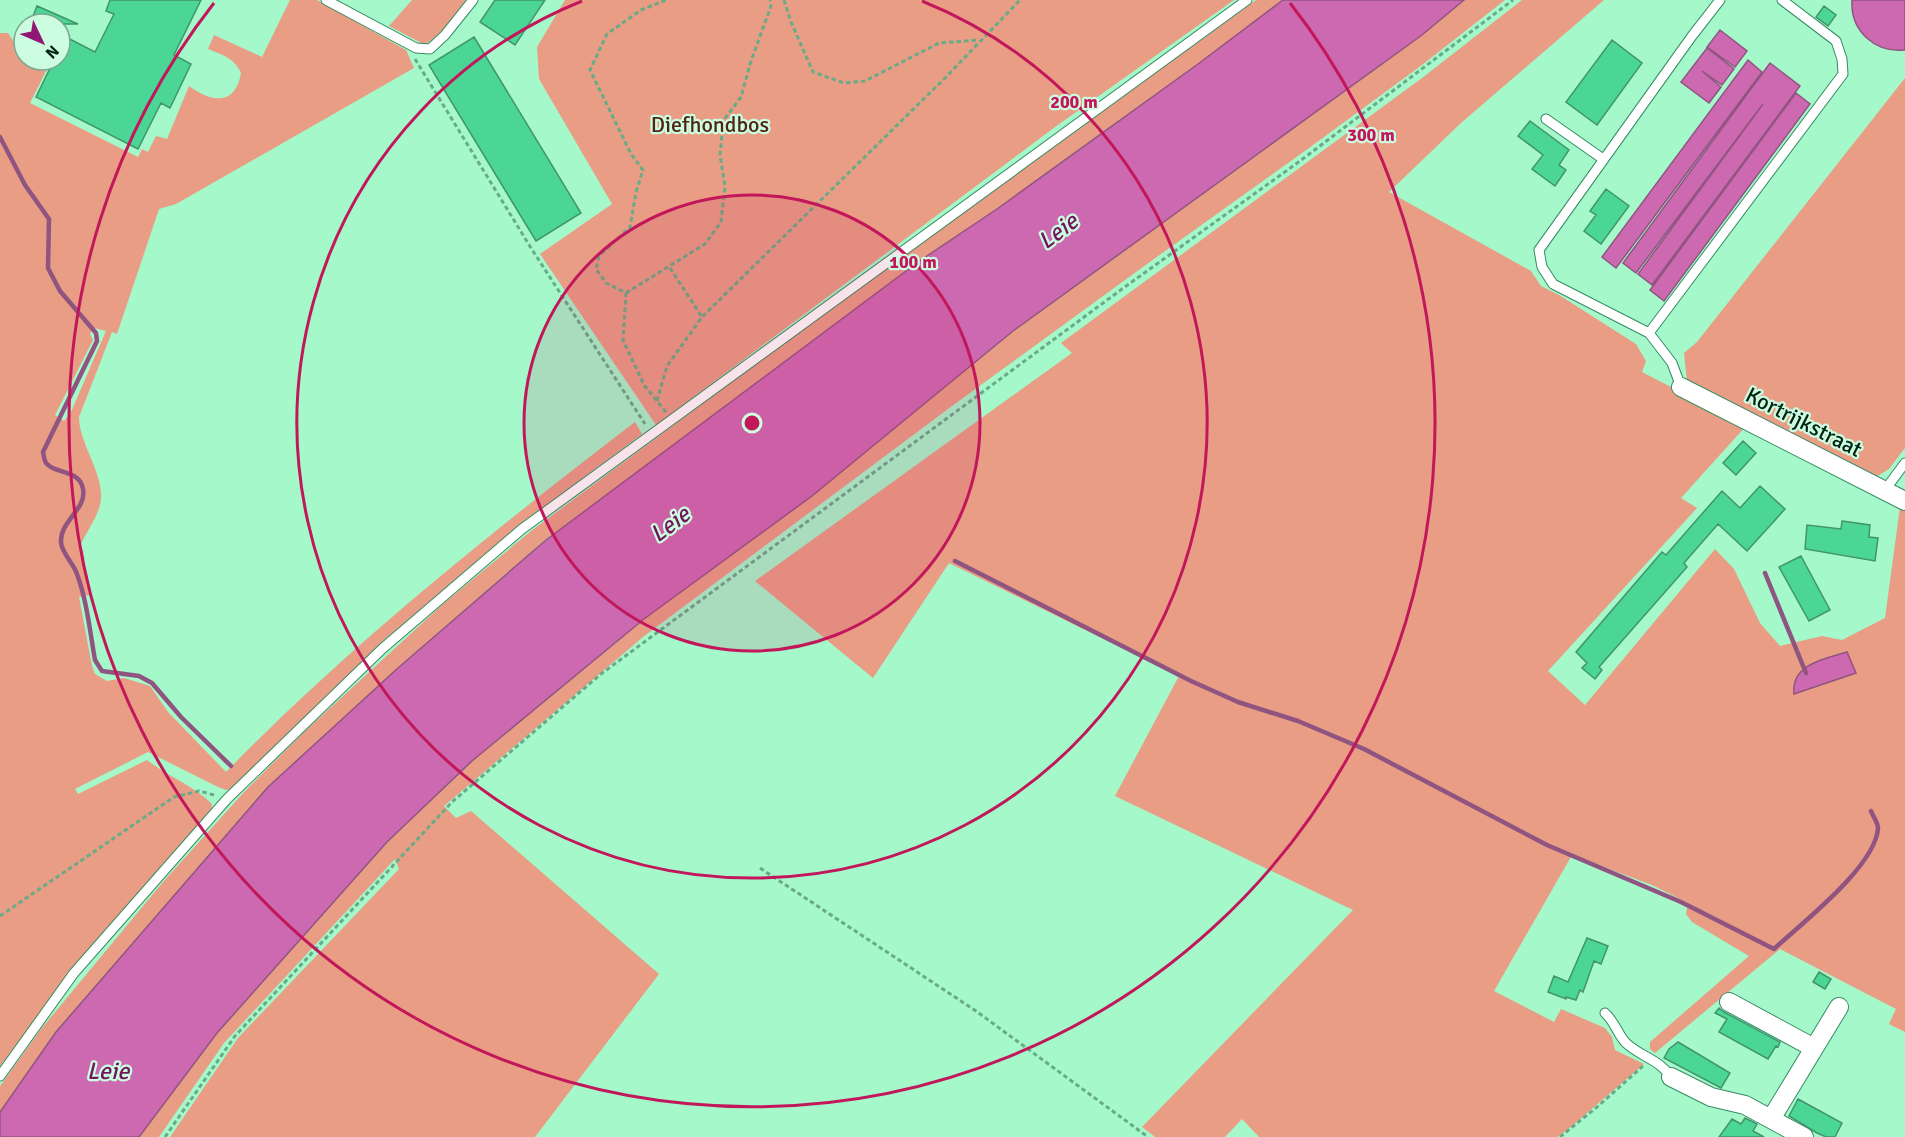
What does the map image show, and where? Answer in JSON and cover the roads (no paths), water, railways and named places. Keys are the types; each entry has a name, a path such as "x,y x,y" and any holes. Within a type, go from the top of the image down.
{"street":[{"name":"Kortrijkstraat","path":"1681,387 1905,501"},
{"path":"1729,1002 1814,1048"},
{"path":"1772,1119 1839,1006"},
{"path":"1671,1077 1710,1097 1745,1105 1804,1137"}],"lane":[{"path":"326,0 416,48 430,49 445,35 473,0"},
{"path":"0,1076 74,973 227,799 399,634 522,529 1247,0"},
{"path":"1681,387 1672,363 1649,333 1553,284 1542,267 1539,250 1720,0"},
{"path":"1649,333 1843,74 1842,59 1836,42 1786,1"},
{"path":"1546,119 1603,159"},
{"path":"1885,490 1905,463"},
{"path":"1605,1013 1614,1022 1626,1044 1664,1067 1671,1077"}],"water":[{"name":"Leie","path":"1283,0 1464,0 1422,35 1013,331 812,496 644,619 472,761 387,842 217,1033 139,1137 0,1137 0,1112 56,1032 268,787 398,668 546,540 918,262 997,209"},
{"path":"1852,0 1905,0 1905,50 1884,48 1866,38 1855,21"},
{"path":"1720,30 1747,51 1735,67 1707,47"},
{"path":"1707,48 1734,69 1722,85 1702,71 1721,87 1709,103 1681,82"},
{"path":"1748,60 1762,72 1616,268 1602,257"},
{"path":"1770,63 1800,86 1652,285 1638,274 1763,104 1636,273 1623,263"},
{"path":"1796,93 1810,104 1664,301 1650,290"},
{"path":"1847,652 1856,673 1794,694 1794,684 1803,669 1819,660"}],"waterway":[{"path":"0,137 25,185 49,219 48,268 60,291 96,333 97,341 43,452 47,464 73,475 81,483 83,489 81,503 65,528 61,542 80,584 95,660 102,671 139,676 152,683 181,717 231,766"},
{"path":"955,561 1191,681 1238,702 1298,721 1364,749 1547,845 1681,902 1774,949 1836,893 1865,859 1874,843 1878,828 1871,811"},
{"path":"1765,573 1806,673"}],"park label":[{"name":"Diefhondbos","path":"710,124"}]}
